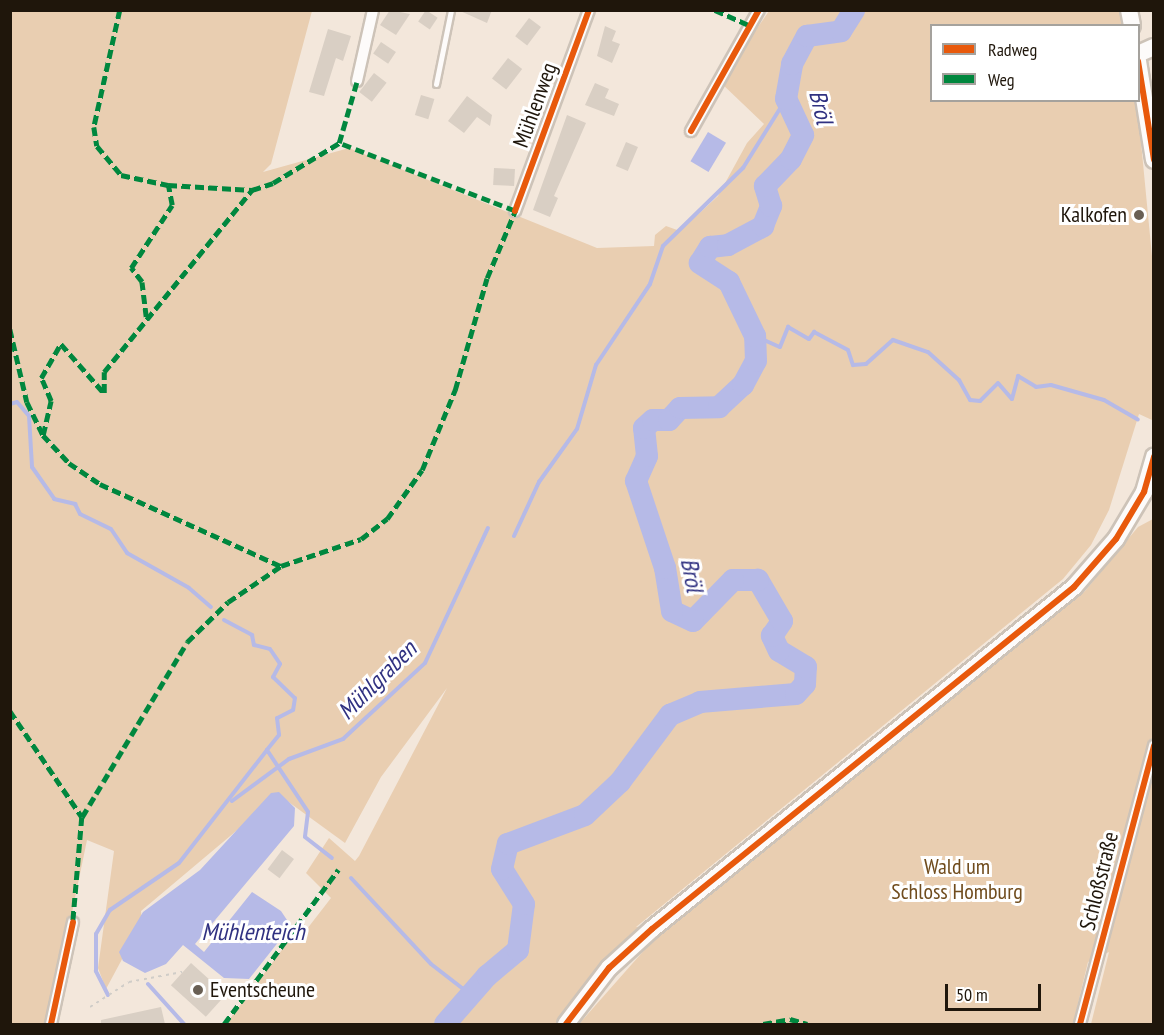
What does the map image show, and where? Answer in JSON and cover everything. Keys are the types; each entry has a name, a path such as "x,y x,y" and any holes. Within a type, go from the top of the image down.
{"main road":[{"path":"1140,53 1154,46"},
{"path":"1140,73 1154,160"},
{"path":"566,1024 609,968 652,929 1074,587 1116,539 1149,495 1154,456"}],"street":[{"path":"357,81 373,10"},
{"name":"Mühlenweg","path":"514,211 589,10"},
{"path":"691,131 759,10"},
{"name":"Schloßstraße","path":"1080,1024 1154,746"},
{"path":"51,1024 73,922"}],"lane":[{"path":"436,84 452,10"}],"path":[{"path":"90,1007 114,990 182,972"}],"green space":[{"path":"10,11 312,11 271,164 263,172 349,148 597,248 654,246 655,235 666,226 680,231 718,196 747,143 764,124 720,82 769,11 1122,11 1125,24 930,24 930,102 1137,102 1154,277 1152,420 1139,414 1109,510 1091,545 1063,579 636,927 645,926 560,1024 226,1024 303,922 307,929 331,898 306,873 329,838 355,861 359,856 447,688 381,777 345,843 279,795 141,911 142,922 106,989 98,968 114,851 87,840 49,1024 11,1024"},
{"name":"Wald um Schloss Homburg","path":"1153,519 1153,1024 1091,1024 1109,952 1088,962 1073,1024 579,1024 662,930 1085,591 1138,527"}],"water":[{"path":"708,132 726,143 708,172 690,161"},
{"name":"Mühlenteich","path":"279,792 295,808 294,826 195,944 204,952 252,892 281,911 291,926 249,979 224,978 183,945 166,964 145,973 123,961 119,952 143,912 200,870 271,793"}],"building":[{"path":"390,10 410,14 396,35 380,25"},
{"path":"426,10 438,18 430,29 418,22"},
{"path":"458,10 492,10 487,23"},
{"path":"529,18 541,27 527,45 515,36"},
{"path":"605,26 616,31 612,41 620,44 612,63 597,56"},
{"path":"328,29 351,36 343,61 336,58 324,96 309,92"},
{"path":"381,42 396,52 388,64 373,54"},
{"path":"508,58 522,69 506,90 492,78"},
{"path":"374,73 387,83 372,102 359,92"},
{"path":"595,83 609,89 605,98 619,104 614,116 585,105"},
{"path":"421,95 434,99 428,119 415,115"},
{"path":"467,96 492,115 490,126 477,117 464,133 448,121"},
{"path":"567,115 586,123 554,196 558,198 550,217 533,210"},
{"path":"626,142 638,147 628,171 616,166"},
{"path":"494,168 515,169 514,186 493,185"},
{"path":"282,850 294,859 280,878 268,869"},
{"name":"Eventscheune","path":"191,963 226,994 206,1017 171,985"},
{"path":"161,1007 165,1024 101,1024 101,1020"}],"waterway":[{"name":"Bröl","path":"445,1024 487,976 518,950 524,904 502,869 508,844 585,815 620,782 670,715 700,702 796,694 805,684 806,667 779,651 772,636 782,621 758,580 733,580 693,621 672,611 665,568 636,481 647,456 644,428 653,420 669,420 680,408 719,407 743,385 756,361 755,336 729,282 700,263 710,247 728,245 763,226 771,206 765,186 791,159 803,135 786,99 792,64 807,36 841,31 854,10"},
{"path":"514,536 539,482 577,429 596,365 650,284 663,246 743,168 786,99"},
{"path":"755,336 780,347 788,327 809,339 814,332 848,350 853,365 866,364 893,340 928,352 959,380 970,400 980,401 998,383 1012,399 1018,376 1036,387 1051,385 1104,400 1138,420"},
{"path":"10,345 10,356"},
{"path":"10,404 17,402 29,416 32,467 54,499 75,504 80,514 111,529 127,553 189,588 211,607"},
{"name":"Mühlgraben","path":"232,801 289,759 343,739 425,663 488,528"},
{"path":"224,620 252,635 254,645 270,649 280,664 273,677 295,698 293,710 277,718 279,735 267,750 308,812 305,837 332,858"},
{"name":"Mühlgraben","path":"108,995 96,971 96,934 110,910 179,863 267,750"},
{"path":"351,878 431,964 471,995"},
{"path":"148,984 184,1024"}],"marked path":[{"path":"120,10 94,127 97,146 121,175 168,185 252,190 273,183 339,143 357,81"},
{"path":"715,10 749,25"},
{"path":"82,817 187,642 228,602 281,566 361,539 387,519 422,470 455,390 487,278 515,211 339,143"},
{"path":"146,317 142,282 131,268 172,205 168,185"},
{"path":"43,435 51,401 41,378 61,344 104,393 104,372 252,190"},
{"path":"10,329 27,402 43,435 69,463 100,484 281,566"},
{"path":"10,711 82,817 73,922"},
{"path":"224,1024 338,870"},
{"path":"763,1024 790,1019 807,1024"}],"cycle path":[{"path":"515,211 589,10"},
{"path":"691,131 759,10"},
{"path":"1140,73 1154,160"},
{"path":"566,1024 609,968 652,929 1074,587 1116,539 1144,492 1154,456"},
{"path":"1080,1024 1154,746"},
{"path":"51,1024 73,922"}],"place":[{"name":"Kalkofen","path":"1139,215"},
{"name":"Eventscheune","path":"198,990"}]}
